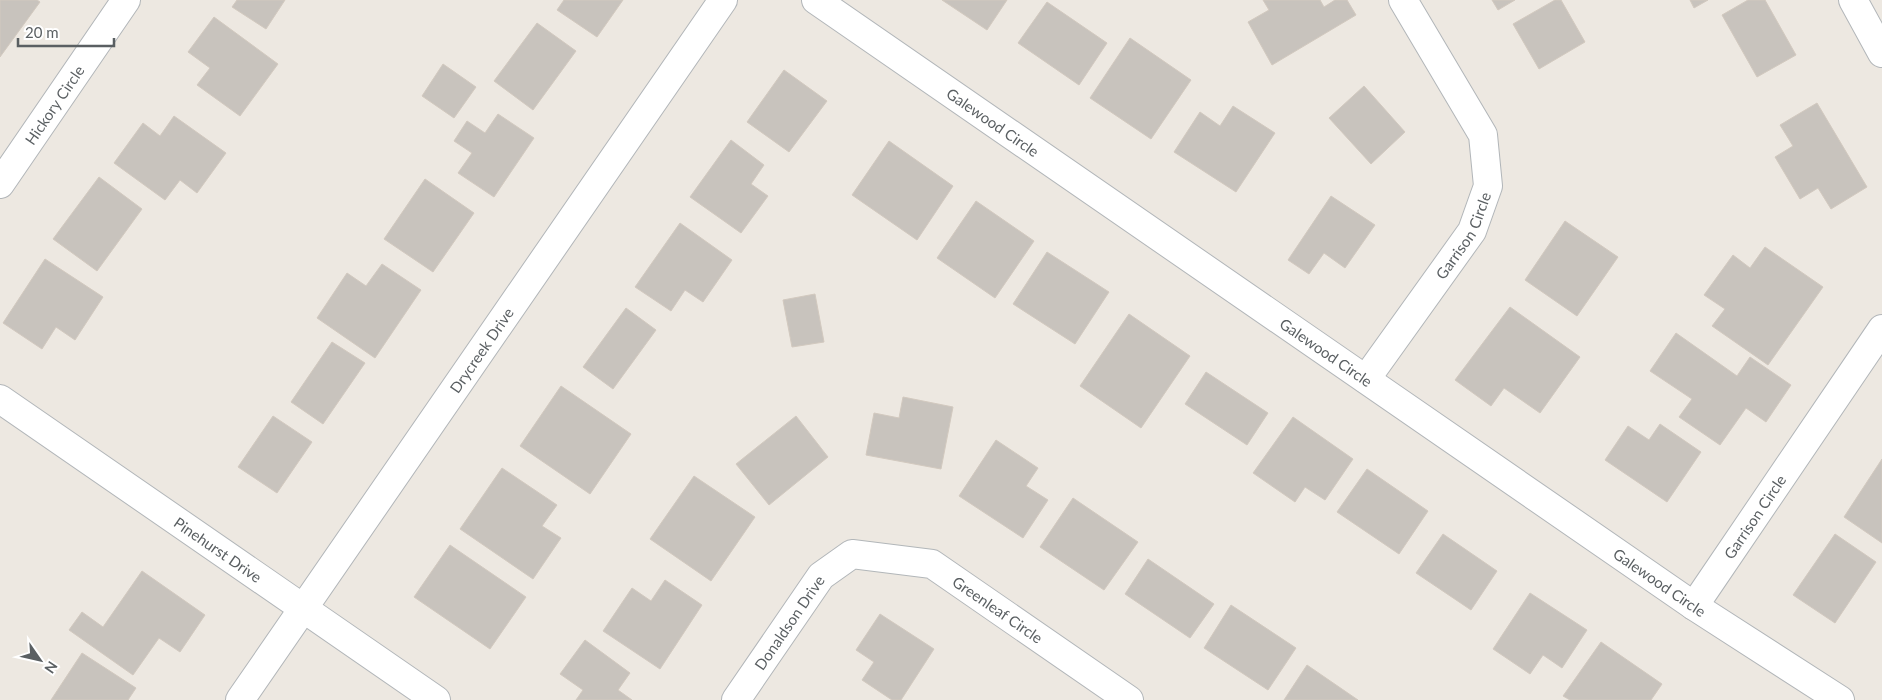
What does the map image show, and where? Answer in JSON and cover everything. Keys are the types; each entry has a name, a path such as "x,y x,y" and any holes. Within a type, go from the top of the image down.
{"street":[{"name":"Hickory Circle","path":"0,184 126,0"},
{"name":"Drycreek Drive","path":"240,700 723,0"},
{"name":"Galewood Circle","path":"816,0 1694,606 1840,700"},
{"name":"Garrison Circle","path":"1366,379 1472,231 1488,186 1484,135 1403,0"},
{"path":"1853,0 1882,53"},
{"name":"Garrison Circle","path":"1694,606 1882,329"},
{"name":"Pinehurst Drive","path":"0,399 436,700"},
{"name":"Donaldson Drive","path":"736,700 821,576 852,554"},
{"name":"Greenleaf Circle","path":"852,554 932,564 1129,700"}],"building":[{"path":"0,0 37,0 40,2 0,57"},
{"path":"237,0 285,0 266,29 232,7"},
{"path":"564,0 623,0 597,37 557,10"},
{"path":"942,0 1007,0 987,30"},
{"path":"1263,0 1320,0 1324,7 1335,0 1347,0 1356,15 1272,65 1248,22 1269,10"},
{"path":"1492,0 1515,0 1498,10"},
{"path":"1555,0 1561,0 1585,42 1539,69 1513,24"},
{"path":"1690,0 1708,0 1694,8"},
{"path":"1748,0 1765,0 1796,55 1757,77 1722,15"},
{"path":"1047,2 1107,43 1079,85 1018,43"},
{"path":"214,17 278,64 240,116 197,85 210,68 188,52"},
{"path":"537,23 576,51 533,110 494,81"},
{"path":"1130,38 1191,80 1151,139 1090,98"},
{"path":"443,64 476,87 454,118 422,96"},
{"path":"784,70 827,101 789,152 747,122"},
{"path":"1364,86 1405,132 1371,164 1329,118"},
{"path":"1817,103 1867,187 1831,209 1818,188 1800,199 1775,157 1793,146 1780,125"},
{"path":"1233,106 1275,133 1236,192 1174,152 1200,112 1220,126"},
{"path":"498,114 534,138 494,197 458,173 472,153 454,141 467,121 485,133"},
{"path":"174,116 226,153 197,193 180,180 165,200 114,163 143,123 160,136"},
{"path":"731,140 764,165 751,184 768,196 741,233 690,197"},
{"path":"889,141 953,186 917,240 852,195"},
{"path":"99,177 142,209 97,271 53,239"},
{"path":"425,179 474,213 433,272 384,239"},
{"path":"1331,196 1375,225 1345,268 1324,253 1309,274 1288,260"},
{"path":"976,201 1034,241 995,298 937,258"},
{"path":"1565,221 1618,257 1577,316 1525,280"},
{"path":"680,223 732,260 703,302 685,290 671,311 635,287"},
{"path":"1765,247 1823,287 1768,365 1712,326 1725,309 1704,295 1733,255 1750,268"},
{"path":"1047,252 1109,292 1075,344 1013,304"},
{"path":"45,259 103,297 75,340 56,327 42,349 3,323"},
{"path":"382,264 421,290 375,358 317,318 347,273 366,286"},
{"path":"815,294 824,342 792,347 783,300"},
{"path":"1510,307 1580,357 1540,413 1504,388 1491,406 1455,380"},
{"path":"626,308 656,330 613,389 583,367"},
{"path":"1129,314 1190,356 1141,428 1080,386"},
{"path":"1676,333 1737,376 1750,357 1791,385 1766,422 1746,408 1720,445 1679,417 1692,399 1650,371"},
{"path":"332,342 365,363 323,424 291,402"},
{"path":"1206,372 1268,413 1247,445 1185,404"},
{"path":"561,386 631,434 590,494 520,446"},
{"path":"903,397 953,407 941,469 866,455 874,413 899,418"},
{"path":"273,416 312,442 277,493 238,467"},
{"path":"796,416 828,457 769,505 736,464"},
{"path":"1293,417 1353,459 1325,500 1305,487 1295,502 1253,473"},
{"path":"1660,424 1701,452 1667,502 1605,460 1628,426 1649,440"},
{"path":"996,440 1038,468 1026,486 1048,500 1023,538 959,496"},
{"path":"1882,459 1882,543 1844,517"},
{"path":"502,468 557,505 542,526 561,538 533,579 460,529"},
{"path":"1367,469 1428,511 1399,554 1337,512"},
{"path":"694,476 755,517 711,581 650,539"},
{"path":"1073,498 1138,542 1104,590 1040,547"},
{"path":"1443,534 1497,571 1471,610 1416,573"},
{"path":"1835,534 1876,562 1835,623 1793,595"},
{"path":"450,545 526,597 490,649 414,597"},
{"path":"1148,559 1214,604 1190,638 1125,594"},
{"path":"142,571 205,615 180,652 159,638 133,675 69,630 82,612 103,627"},
{"path":"665,580 702,605 660,669 603,631 632,588 651,601"},
{"path":"1530,593 1587,630 1562,668 1543,655 1530,674 1493,649"},
{"path":"1231,605 1296,648 1268,690 1204,648"},
{"path":"880,614 934,649 901,700 892,700 862,680 874,662 856,650"},
{"path":"585,640 630,673 618,690 632,700 576,700 583,690 560,674"},
{"path":"1601,642 1662,684 1651,700 1570,700 1563,696"},
{"path":"82,653 136,688 128,700 51,700"},
{"path":"1307,665 1358,700 1284,700"}]}
